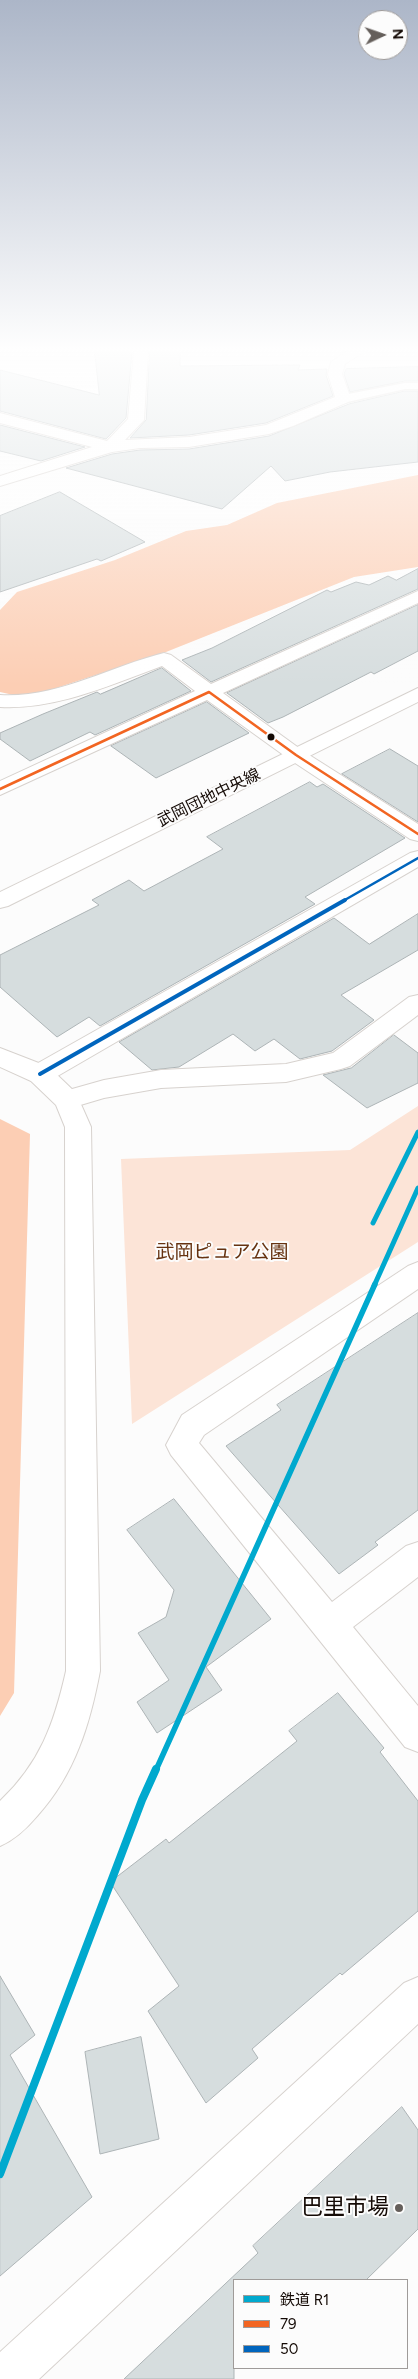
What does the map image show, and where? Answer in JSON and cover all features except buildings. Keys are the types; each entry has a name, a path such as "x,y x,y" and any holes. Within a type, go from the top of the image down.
{"street":[{"path":"0,481 58,463"},
{"path":"0,789 418,596"},
{"path":"0,701 28,702 55,696 164,659 296,755 418,834"},
{"name":"武岡団地中央線","path":"0,901 84,857 418,694"},
{"path":"40,1074 418,858"},
{"path":"67,1100 104,1090 161,1079 286,1073 341,1060 418,1003"},
{"path":"0,1057 40,1074 67,1100 78,1127 82,1671 75,1714 61,1752 45,1780 25,1804 0,1827"},
{"path":"418,1274 193,1425 182,1445 418,1734"},
{"path":"329,1625 418,1557"},
{"path":"5,2379 418,1997"}],"green space":[{"name":"武岡ピュア公園","path":"418,1106 418,1242 132,1424 121,1159 350,1150"}],"shaded area":[{"path":"418,475 418,567 354,577 166,652 35,695 18,696 0,692 0,610 17,592 115,560 186,531 227,525 277,503"},
{"path":"0,1119 30,1134 14,1693 0,1716"}],"rail line":[{"name":"R1","path":"373,1223 418,1132"},
{"name":"R1","path":"0,2174 142,1800 418,1188"}],"transit line":[{"name":"79","path":"0,789 209,692 296,755 418,834"},
{"name":"50","path":"40,1074 418,858"}],"place":[{"name":"巴里市場","path":"399,2208"}]}
